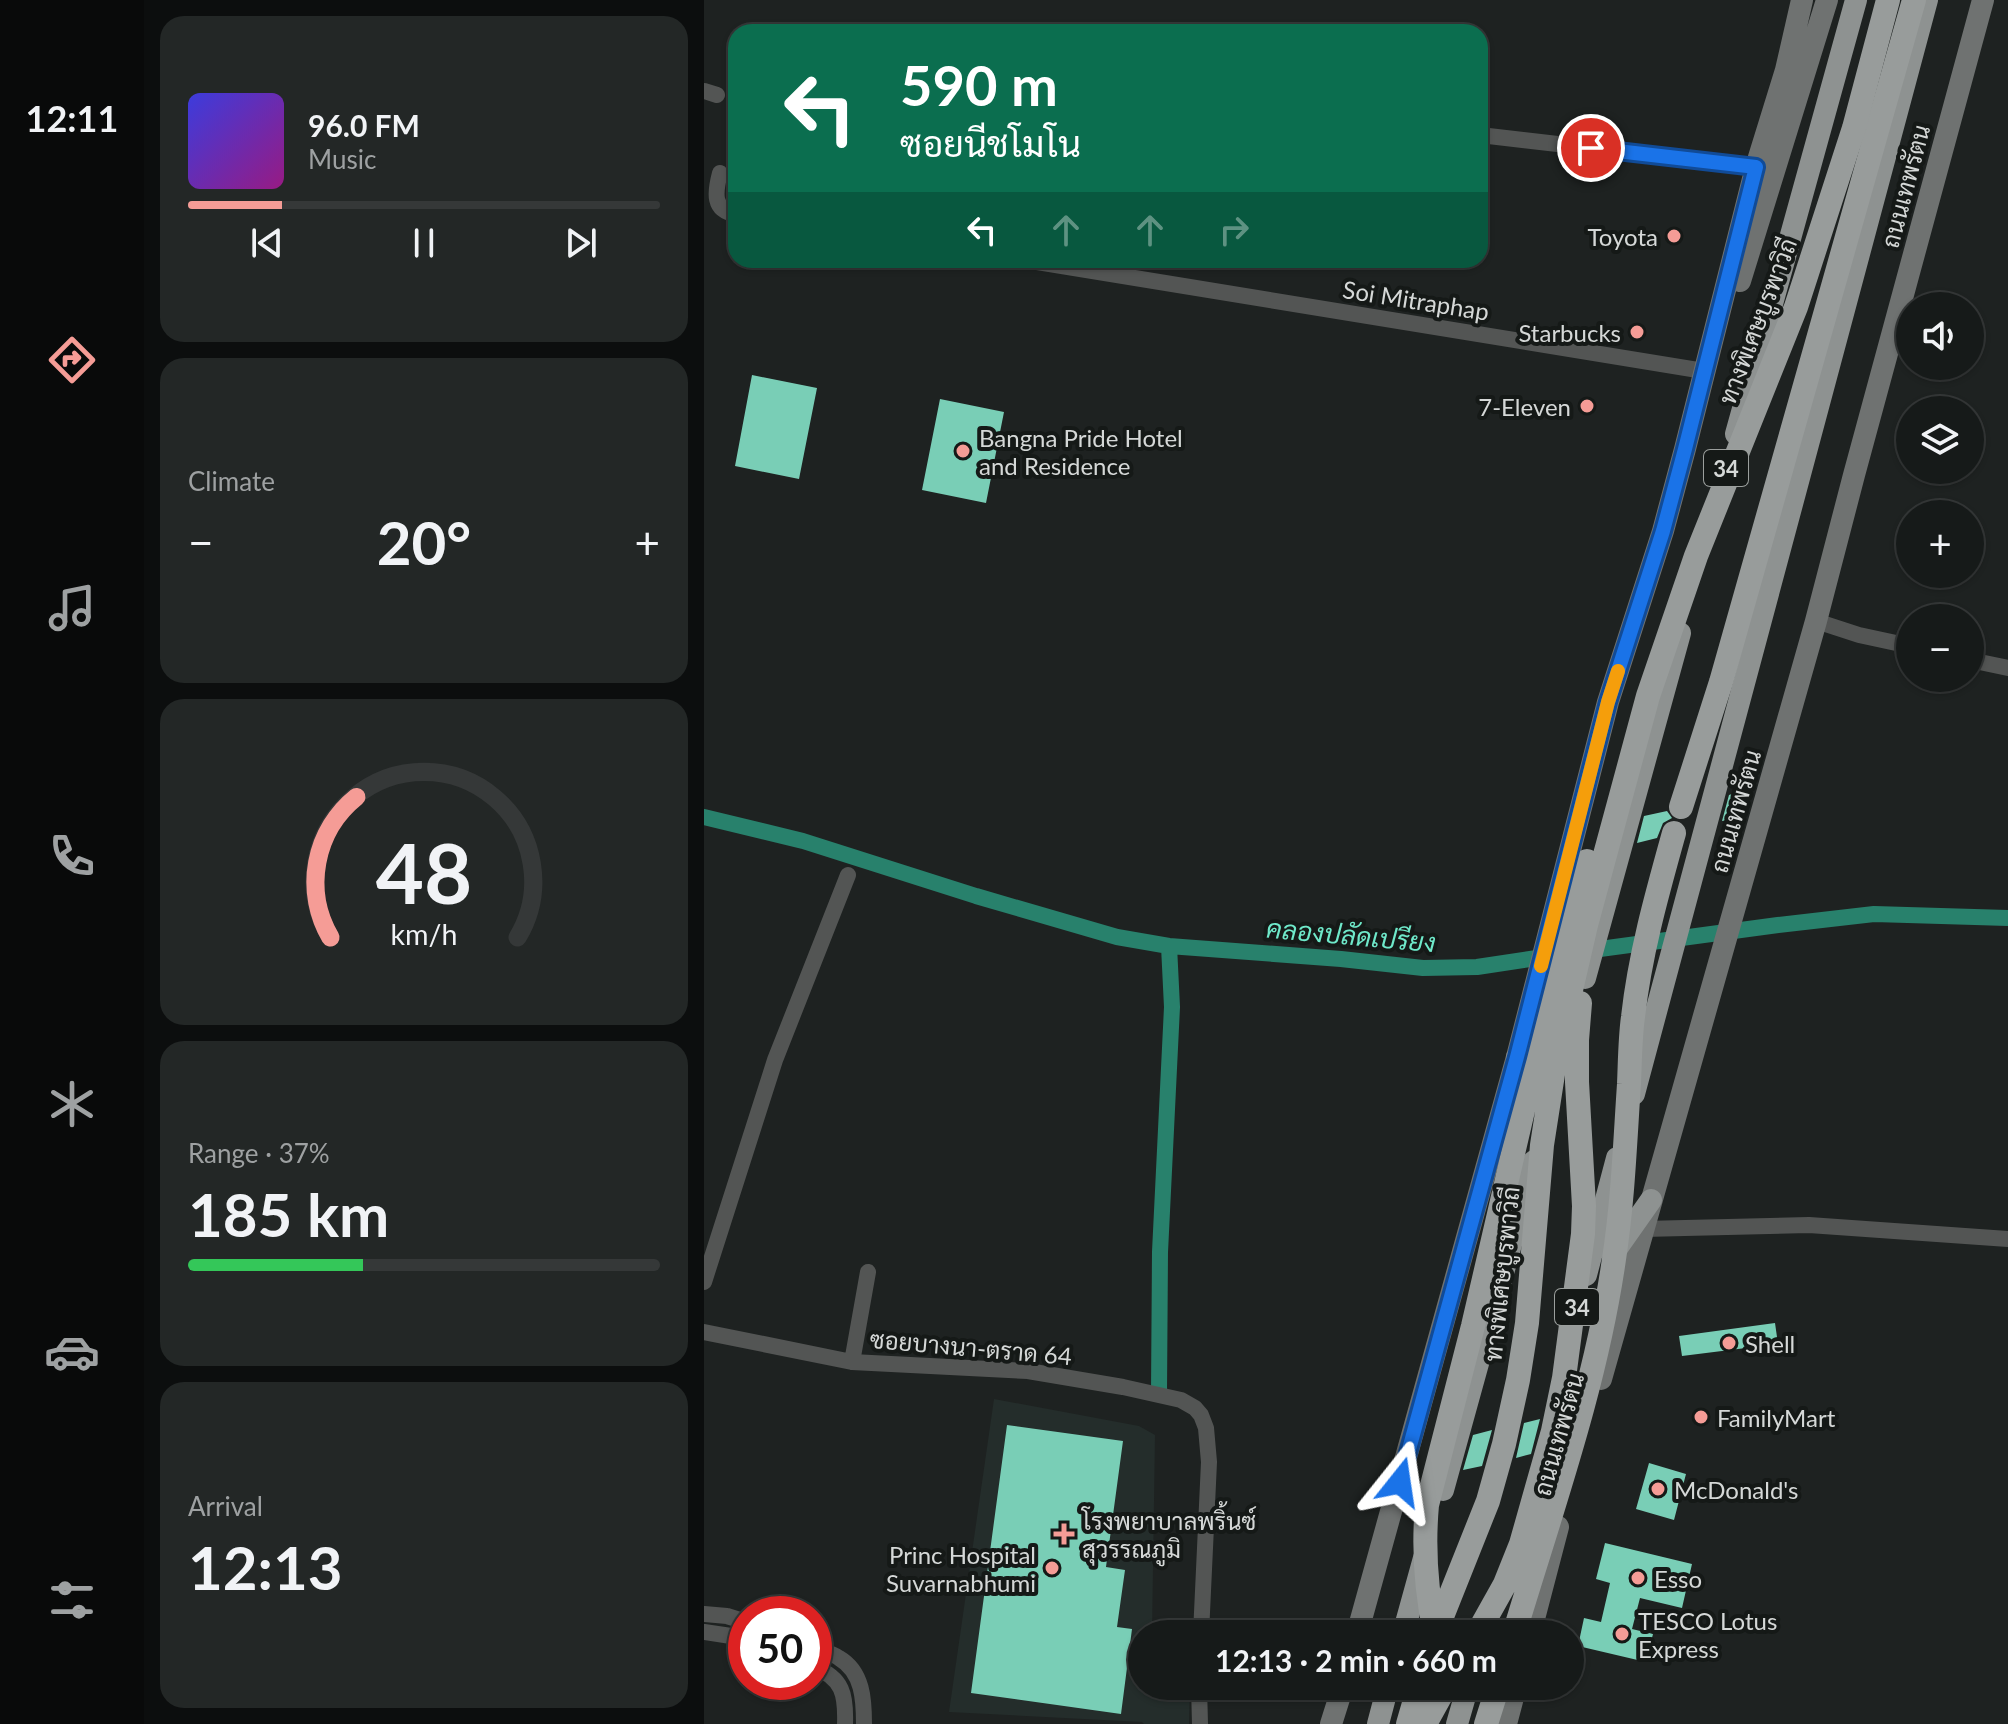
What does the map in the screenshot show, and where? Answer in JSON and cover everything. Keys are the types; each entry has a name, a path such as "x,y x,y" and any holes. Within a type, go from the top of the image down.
{"highway":[{"name":"34","path":"1407,1620 1582,986 1592,930 1856,0"},
{"path":"1433,1620 1425,1572 1427,1505 1570,920 1634,691 1682,550 1782,302 1840,124 1873,0"},
{"name":"ทางพิเศษบูรพาวิถี","path":"1441,1620 1488,1501 1504,1444 1518,1380 1531,1286 1542,1145 1556,1055 1592,930 1648,696 1696,556 1796,307 1854,128 1888,0"},
{"path":"1681,807 1721,682 1914,0"},
{"name":"ถนนเทพรัตน","path":"1487,1620 1579,1303 1927,0"},
{"path":"1518,1620 1569,1451 1605,1313 1620,1209 1633,1018 1640,965 1674,833"},
{"path":"1485,1620 1505,1584 1521,1544 1553,1431 1564,1378 1583,1234 1577,1040 1592,930"},
{"path":"1517,1057 1518,1218"},
{"path":"1579,1303 1651,1200"},
{"path":"1378,1724 1384,1700"},
{"path":"1408,1724 1415,1700"},
{"path":"1425,1724 1438,1700"},
{"path":"1457,1724 1464,1700"},
{"path":"1486,1724 1494,1700"}],"main road":[{"name":"34","path":"1361,1620 1517,1057 1608,702 1663,531 1802,0"},
{"path":"1713,336 1742,278 1827,0"},
{"path":"1959,85 1970,0"},
{"name":"ถนนเทพรัตน","path":"1534,1620 1816,621 1983,0"},
{"path":"1331,1724 1339,1700"},
{"path":"1506,1724 1512,1700"}],"street":[{"path":"1488,136 1756,167"},
{"path":"720,173 716,189 718,201 722,210 728,213"},
{"name":"Soi Mitraphap","path":"1074,268 1704,371"},
{"path":"1816,621 1896,643"},
{"path":"1984,663 2008,668"},
{"path":"704,1282 775,1060 848,875"},
{"path":"1643,1229 1809,1225 2008,1239"},
{"path":"852,1362 868,1272"},
{"name":"ซอยบางนา-ตราด 64","path":"704,1332 852,1362 1028,1371 1123,1387 1181,1400 1195,1408 1206,1428 1209,1462 1202,1620"},
{"path":"704,1614 728,1616"},
{"path":"704,1632 728,1636"},
{"path":"832,1655 840,1658 856,1675 863,1695 864,1724"},
{"path":"832,1676 843,1692 845,1724"},
{"path":"1199,1700 1200,1724"}],"shaded area":[{"name":"โรงพยาบาลพริ้นซ์ สุวรรณภูมิ","path":"994,1399 1139,1426 1155,1435 1152,1620 1128,1620 1128,1700 1190,1700 1189,1724 949,1712"}],"building":[{"path":"752,375 817,388 799,479 735,466"},
{"name":"Bangna Pride Hotel and Residence","path":"940,399 1004,412 986,503 922,490"},
{"path":"1735,793 1728,820 1722,821 1729,795"},
{"path":"1667,811 1672,818 1663,823 1657,838 1637,843 1644,816"},
{"path":"1775,1323 1778,1344 1682,1356 1679,1336"},
{"path":"1540,1419 1531,1454 1516,1458 1524,1423"},
{"name":"โรงพยาบาลพริ้นซ์ สุวรรณภูมิ","path":"1007,1425 1123,1441 1106,1567 1125,1570 1117,1627 1128,1628 1128,1660 1121,1714 971,1693"},
{"path":"1492,1430 1482,1466 1463,1470 1473,1435"},
{"path":"1649,1463 1686,1474 1674,1520 1636,1509"},
{"path":"1605,1543 1692,1564 1682,1608 1640,1598 1632,1629 1653,1634 1646,1662 1584,1647 1584,1618 1601,1622 1610,1583 1596,1579"}],"waterway":[{"name":"คลองปลัดเปรียง","path":"704,817 803,841 1117,937 1169,946 1423,968 1477,967 1550,956"},
{"name":"คลองปลัดเปรียง","path":"1585,951 1874,914 2008,918"},
{"path":"1159,1392 1160,1252 1172,1007 1169,946"}],"slow traffic":[{"path":"1541,966 1618,671"}],"place":[{"name":"Toyota","path":"1674,236"},
{"name":"Starbucks","path":"1637,332"},
{"name":"7-Eleven","path":"1587,406"},
{"name":"Bangna Pride Hotel and Residence","path":"963,451"},
{"name":"Shell","path":"1729,1343"},
{"name":"FamilyMart","path":"1701,1417"},
{"name":"McDonald's","path":"1658,1489"},
{"name":"โรงพยาบาลพริ้นซ์ สุวรรณภูมิ","path":"1064,1534"},
{"name":"Princ Hospital Suvarnabhumi","path":"1052,1568"},
{"name":"Esso","path":"1638,1578"},
{"name":"TESCO Lotus Express","path":"1622,1634"}],"route":[{"path":"1400,1482 1517,1057 1608,702 1663,531 1756,167 1591,148"}]}
